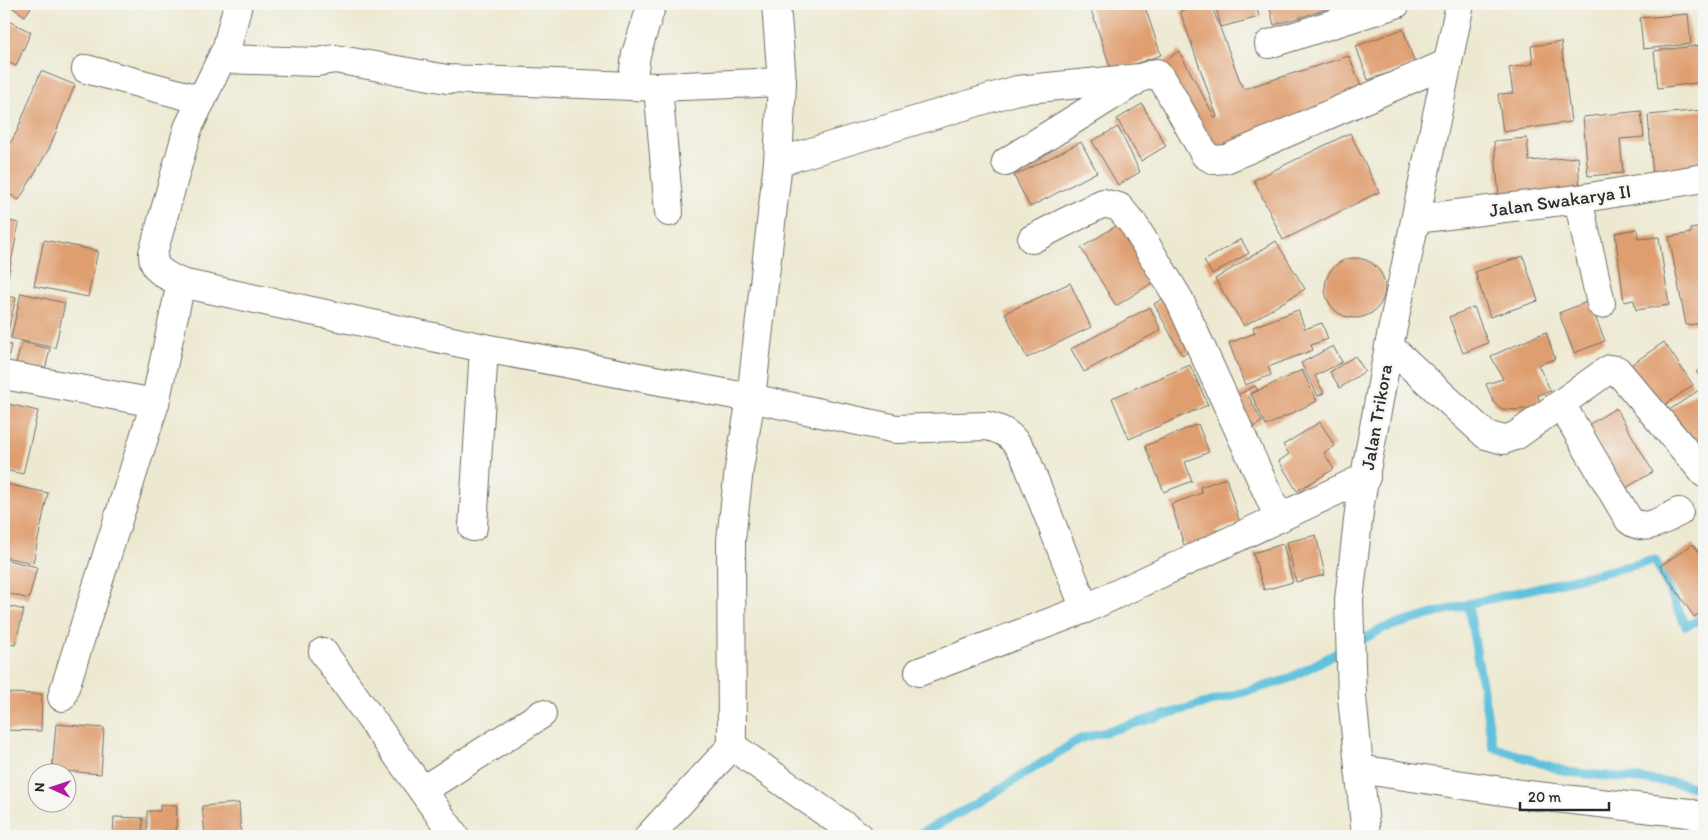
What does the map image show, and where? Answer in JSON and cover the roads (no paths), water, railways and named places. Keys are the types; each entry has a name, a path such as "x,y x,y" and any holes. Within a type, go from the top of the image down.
{"street":[{"path":"238,4 227,48 188,128 153,253 152,262 158,270 181,283 484,348 751,398 896,429 988,426 1002,429 1013,437 1024,454 1085,609"},
{"path":"652,4 636,54 645,87 669,212"},
{"path":"649,836 732,746 731,540 739,469 751,398 778,162 782,82 776,4"},
{"path":"1270,44 1396,4"},
{"name":"Jalan Trikora","path":"1366,836 1351,675 1349,600 1360,503 1389,346 1448,63 1465,5"},
{"path":"222,59 317,62 335,59 447,79 645,87 782,82"},
{"path":"778,162 1017,90 1140,78 1159,74 1205,155 1214,160 1226,159 1448,63"},
{"path":"86,69 202,100"},
{"path":"1006,162 1140,78"},
{"name":"Jalan Swakarya II","path":"1416,219 1578,199 1704,178"},
{"path":"1578,199 1601,304"},
{"path":"1032,240 1103,203 1119,207 1134,225 1179,299 1279,518"},
{"path":"62,698 156,403 181,283"},
{"path":"1389,346 1486,435 1504,440 1517,435 1605,372 1610,369 1617,370 1704,473"},
{"path":"473,527 484,348"},
{"path":"4,375 156,403"},
{"path":"1561,404 1629,520 1637,526 1646,527 1679,512"},
{"path":"919,672 1085,609 1366,477"},
{"path":"324,652 455,836"},
{"path":"423,790 542,714"},
{"path":"732,746 859,836"},
{"path":"1359,769 1528,795 1689,812 1704,818"}],"waterway":[{"path":"1468,604 1655,560 1686,626 1704,618"},
{"path":"915,836 973,806 1080,739 1286,680 1384,628 1468,604 1493,747 1567,772 1679,783 1704,790"}]}
